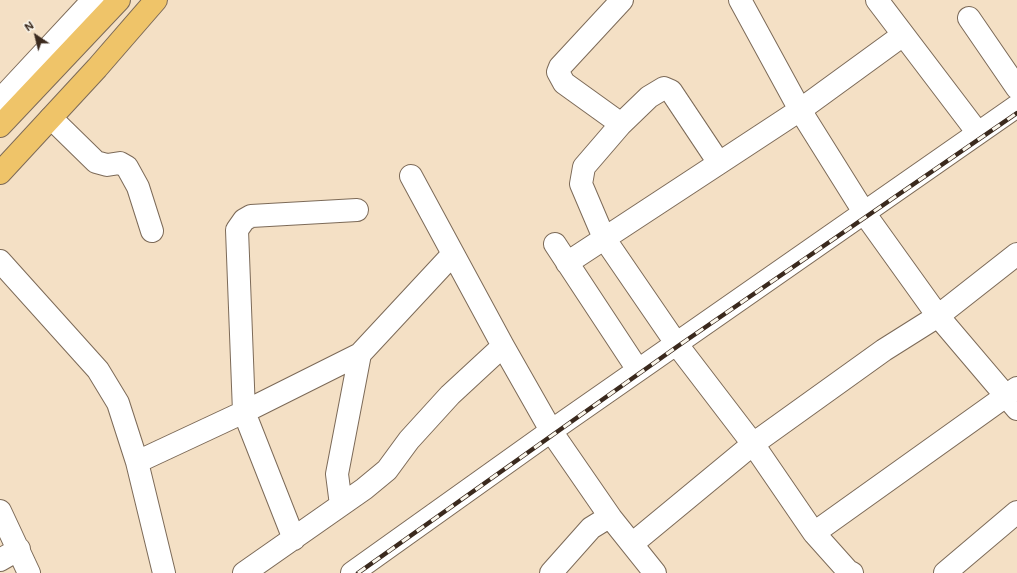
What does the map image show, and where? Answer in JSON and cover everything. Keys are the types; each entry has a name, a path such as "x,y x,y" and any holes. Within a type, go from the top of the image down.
{"highway":[{"path":"0,126 119,0"},
{"path":"0,173 156,0"}],"street":[{"path":"0,100 93,0"},
{"path":"621,124 564,83 558,72 560,66 622,0"},
{"path":"740,0 800,110 864,212 938,316 1013,398 814,533"},
{"path":"877,0 978,133"},
{"path":"352,573 551,430 978,133 1016,104 969,18"},
{"path":"567,263 800,110 903,35"},
{"path":"719,163 671,91 664,88 649,97 621,124 584,167 581,184 604,238 676,344 753,444 814,533 849,572"},
{"path":"51,118 96,162 107,165 120,163 127,167 138,187 152,231"},
{"path":"411,176 503,346 551,430 611,518 656,573"},
{"path":"294,539 244,412 237,230 240,224 251,216 356,210"},
{"path":"555,244 638,370"},
{"path":"137,462 244,412 360,354 453,254"},
{"path":"632,544 753,444 853,371 938,316 1017,254"},
{"path":"0,261 98,370 118,403 137,462 164,573"},
{"path":"244,573 364,489 387,470 409,440 450,395 503,346"},
{"path":"341,505 337,474 360,354"},
{"path":"0,511 29,573"},
{"path":"945,573 1017,512"},
{"path":"551,573 591,528 604,520 611,518"},
{"path":"0,560 19,549"}],"railway":[{"path":"358,573 678,346 1017,113"}]}
